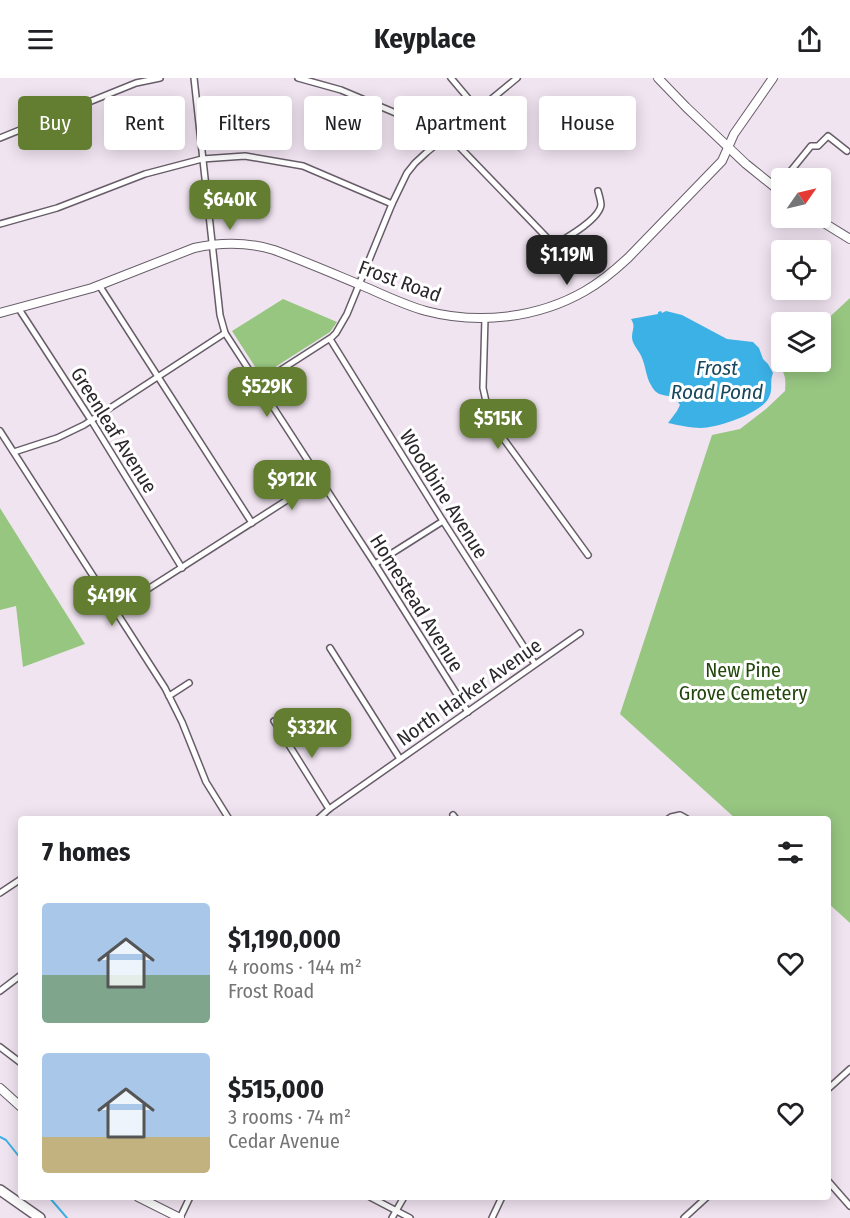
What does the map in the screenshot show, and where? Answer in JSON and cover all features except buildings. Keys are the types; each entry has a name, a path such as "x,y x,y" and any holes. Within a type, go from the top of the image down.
{"highway":[{"path":"0,1190 40,1218"}],"main road":[{"path":"658,78 729,147 771,181"},
{"name":"Frost Road","path":"0,313 99,285 184,252 212,244 238,243 265,247 405,305 426,311 457,317 485,318 515,316 537,311 566,301 598,283 628,258 722,161 734,134 773,78"},
{"path":"831,227 850,238"},
{"path":"0,1088 18,1104"},
{"path":"144,1200 180,1218"}],"street":[{"path":"0,138 136,83 160,78"},
{"name":"Homestead Avenue","path":"194,78 220,315 225,333 468,712"},
{"path":"298,78 341,90 394,112"},
{"path":"451,78 466,96"},
{"path":"495,96 517,78"},
{"path":"793,168 811,146 818,146 828,136 847,151"},
{"path":"259,384 336,333 360,285 392,204 407,173 430,150"},
{"path":"463,150 555,245 596,216 601,206 598,191"},
{"path":"0,224 57,208 145,174 202,159 245,156 303,166 392,204"},
{"path":"99,285 252,523"},
{"name":"Greenleaf Avenue","path":"19,309 91,420 182,568"},
{"path":"485,318 483,388 489,415 500,434 588,555"},
{"path":"14,452 57,438 91,420 225,333"},
{"name":"Woodbine Avenue","path":"330,339 535,664"},
{"path":"0,430 169,696 206,782 227,816"},
{"path":"115,610 320,479"},
{"path":"375,564 443,521"},
{"name":"North Harker Avenue","path":"321,816 580,633"},
{"path":"330,648 400,759"},
{"path":"169,696 189,683"},
{"path":"274,721 329,809"},
{"path":"0,892 18,881"},
{"path":"0,990 18,977"},
{"path":"0,1047 18,1061"},
{"path":"831,1086 850,1069"},
{"path":"831,1184 850,1206"},
{"path":"180,1218 189,1200"},
{"path":"376,1200 410,1218"},
{"path":"392,1218 402,1200"},
{"path":"492,1218 501,1200"},
{"path":"684,1218 704,1200"}],"green space":[{"name":"New Pine Grove Cemetery","path":"850,298 850,923 831,906 831,816 733,816 620,714 712,435 740,429 766,409 785,391 785,377 782,372 831,372 831,316"},
{"path":"283,299 337,322 330,332 261,376 232,331"},
{"path":"0,508 85,644 23,667 16,606 0,610"}],"water":[{"name":"Frost Road Pond","path":"666,311 682,315 727,339 753,342 773,373 770,395 763,405 727,423 708,427 693,428 668,423 680,405 673,398 661,395 654,390 632,337 634,326 631,319 658,314 658,312"}],"waterway":[{"path":"0,1137 6,1140 18,1155"},
{"path":"52,1200 67,1218"}]}
